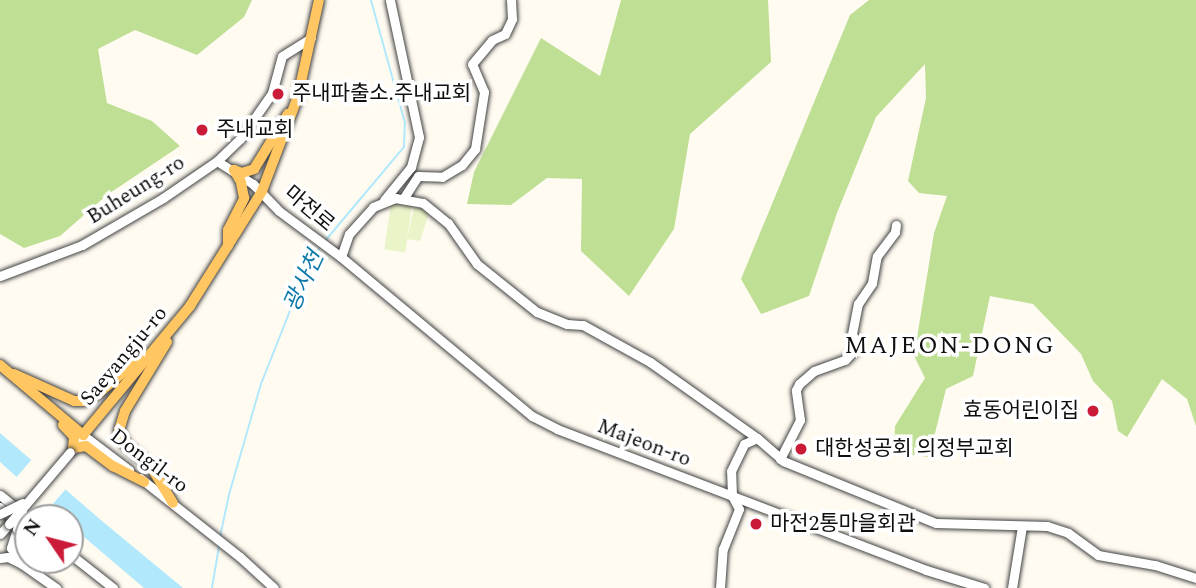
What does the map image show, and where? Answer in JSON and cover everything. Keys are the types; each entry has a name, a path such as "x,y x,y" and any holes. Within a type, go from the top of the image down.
{"main road":[{"path":"262,191 298,96 319,0"},
{"path":"234,170 242,173 254,169 298,96"},
{"path":"228,248 228,230 244,198 241,182 234,170"},
{"name":"Saeyangju-ro","path":"83,435 177,322 228,248 262,191"},
{"path":"173,503 151,467 126,445 119,431 125,411 154,368 177,322"},
{"path":"4,368 74,401 84,401 100,392 142,357 149,355"},
{"name":"Dongil-ro","path":"4,368 83,435"},
{"path":"29,391 74,437 72,450 86,446 113,466 145,482"}],"street":[{"path":"338,255 349,234 373,207 384,200 411,167 419,137 390,0"},
{"path":"403,199 418,176 442,177 462,165 474,149 478,140 478,116 484,92 472,64 492,40 505,34 512,19 511,0"},
{"name":"Buheung-ro","path":"0,276 82,245 163,198 217,161 240,139 272,93 282,56 290,54 312,37"},
{"path":"217,161 262,191"},
{"name":"마전로","path":"262,191 288,218 338,255"},
{"path":"384,200 403,199 423,204 435,211 477,264 537,312 567,324 583,325 610,338 650,362 757,438 780,459 817,477 936,523 1047,526 1068,533 1098,555 1155,565 1196,578"},
{"path":"780,459 800,420 796,390 799,384 814,371 845,360 858,346 852,334 858,304 872,283 877,257 895,232 896,225"},
{"name":"Majeon-ro","path":"338,255 532,416 926,570 984,588"},
{"name":"Dongil-ro","path":"83,435 173,503 274,588"},
{"name":"Saeyangju-ro","path":"0,534 13,527 26,503 83,435"},
{"path":"720,588 723,549 739,509 732,496 735,461 744,444 757,438"},
{"path":"0,495 14,506"},
{"path":"0,514 26,503"},
{"path":"0,507 14,520"},
{"path":"1012,588 1022,526"},
{"path":"13,527 11,548 14,552"},
{"path":"84,565 113,588"},
{"path":"36,574 56,588"}],"green space":[{"path":"0,0 252,0 244,17 197,55 135,30 98,49 107,103 152,121 180,146 107,195 60,236 24,248 0,234"},
{"path":"621,0 768,0 771,62 690,134 674,229 629,296 581,251 582,179 547,178 511,205 467,204 474,172 541,38 600,76"},
{"path":"869,0 1196,0 1196,426 1187,399 1162,379 1127,437 1118,431 1112,401 1093,381 1081,354 1033,304 990,296 973,376 946,389 929,457 894,452 895,426 925,378 914,356 934,233 947,196 919,193 908,181 926,98 925,64 876,117 837,213 809,296 761,314 741,279 850,15"},
{"path":"391,203 412,206 405,252 384,250"},
{"path":"414,207 430,210 420,241 407,239"}],"water":[{"path":"0,433 82,504 46,504 0,462"},
{"path":"84,505 183,588 144,588 84,537"}],"pier":[{"path":"34,457 68,487 53,504 42,504 14,480"}],"waterway":[{"name":"광사천","path":"325,241 404,147 405,123 371,0"},
{"name":"광사천","path":"220,537 228,498 261,384 303,278 321,246"},
{"name":"광사천","path":"212,588 219,546"}],"place":[{"name":"주내파출소.주내교회","path":"278,94"},
{"name":"주내교회","path":"202,130"},
{"name":"효동어린이집","path":"1093,411"},
{"name":"대한성공회 의정부교회","path":"801,449"},
{"name":"마전2통마을회관","path":"756,524"}],"district":[{"name":"MAJEON-DONG","path":"950,347"}]}
